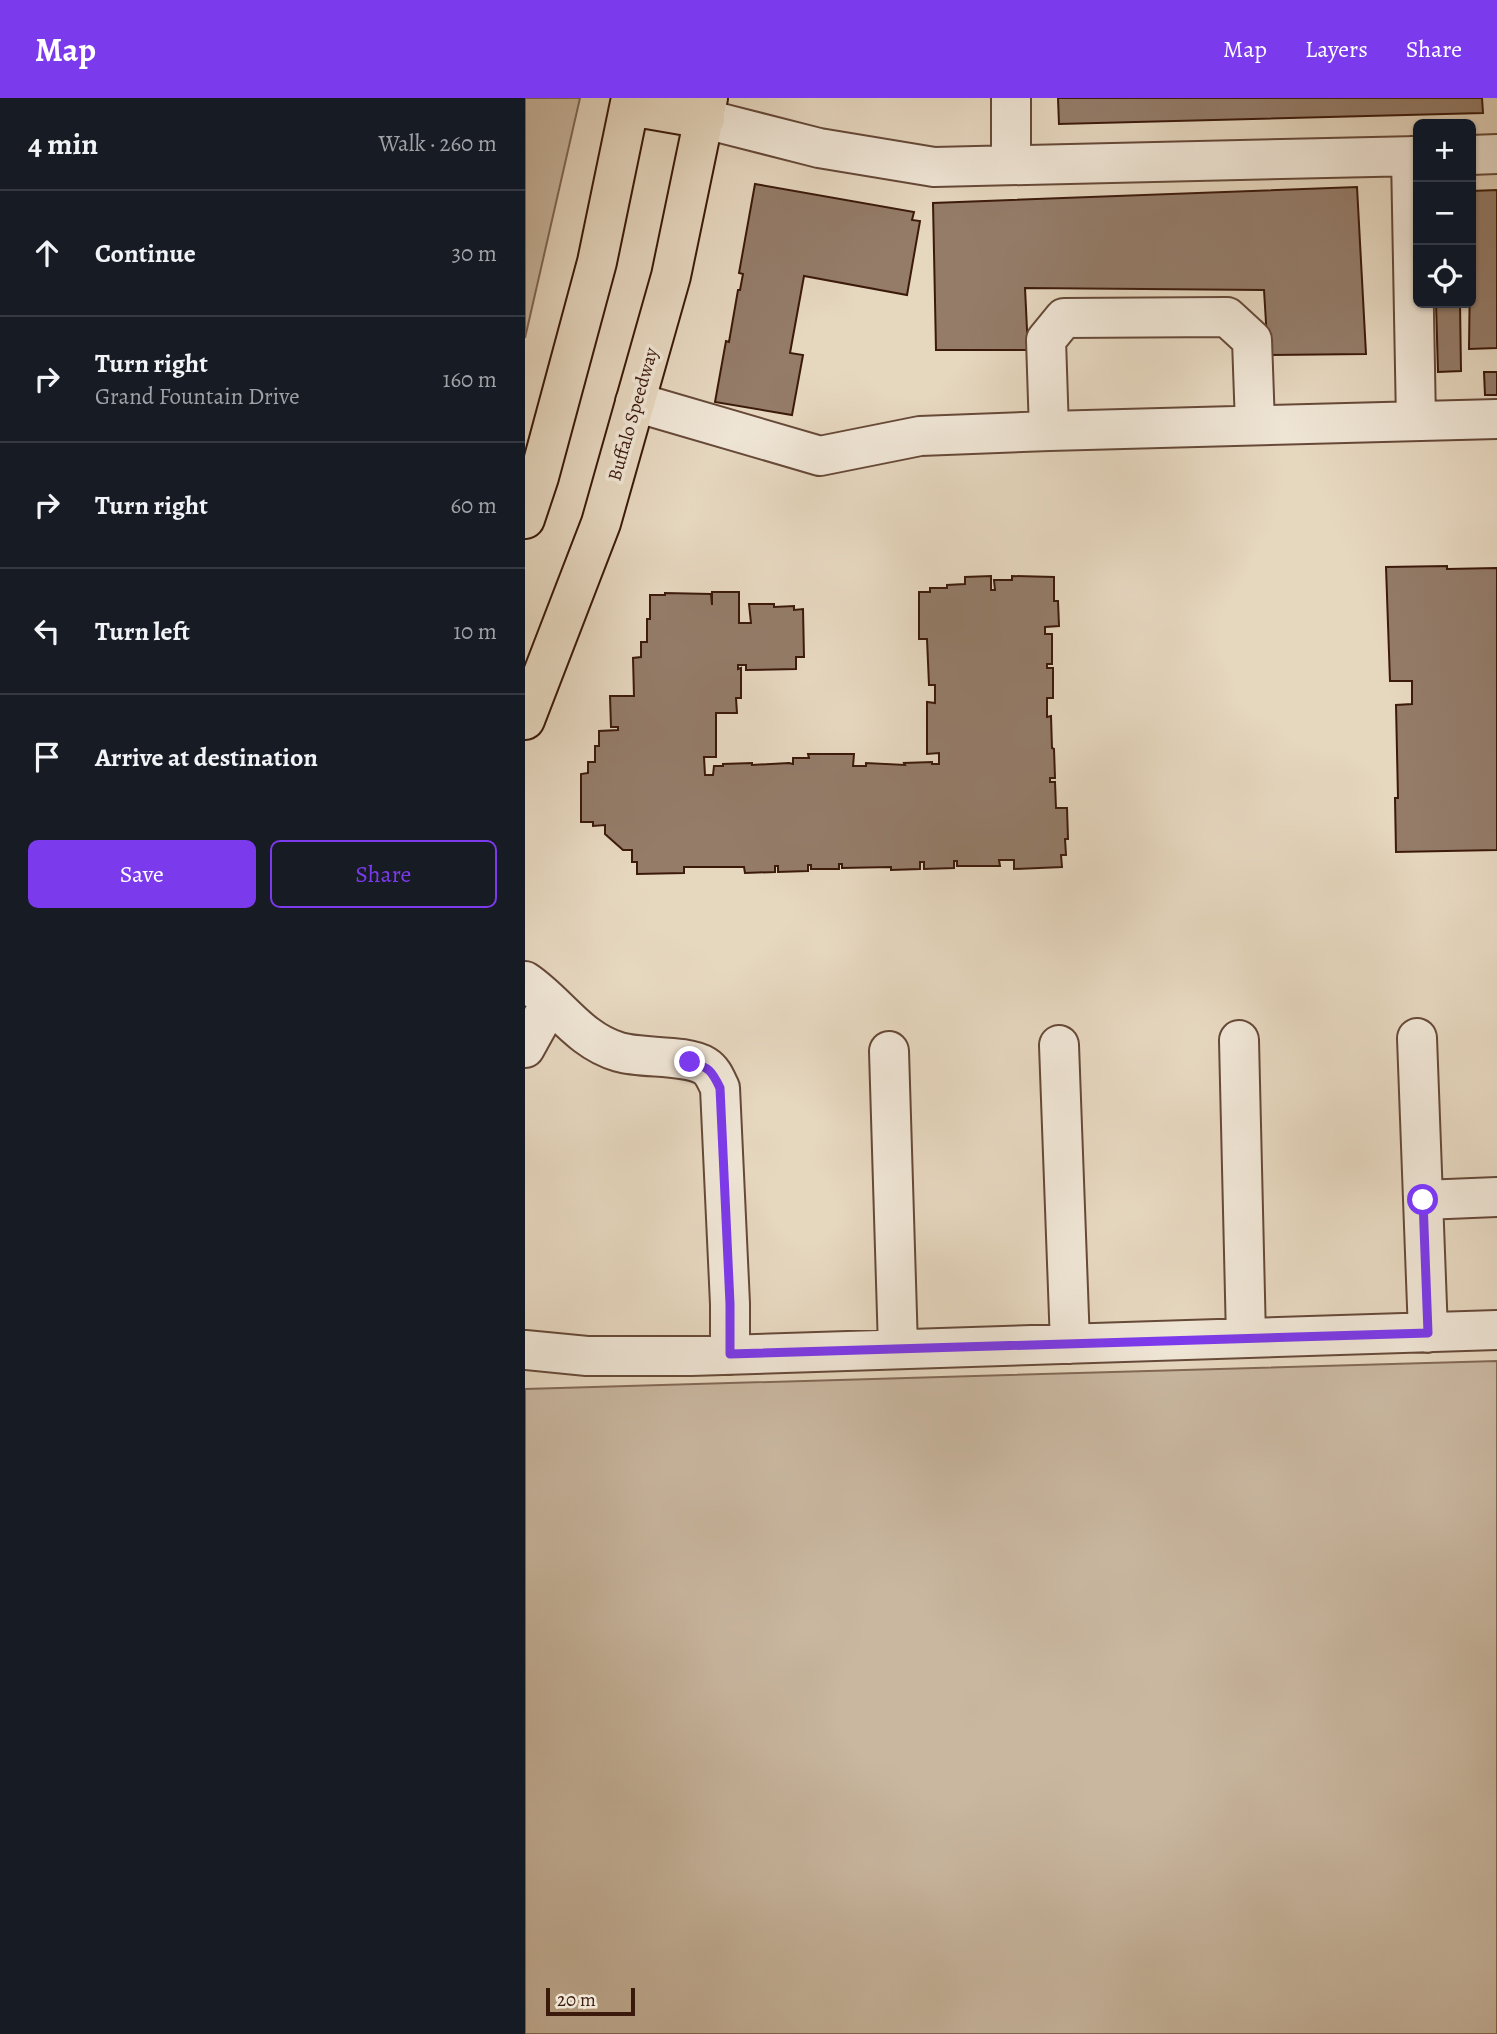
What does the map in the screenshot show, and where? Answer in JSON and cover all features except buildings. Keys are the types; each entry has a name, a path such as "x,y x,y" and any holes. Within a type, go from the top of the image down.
{"main road":[{"path":"525,519 539,477 597,262 630,102 707,108"},
{"name":"Buffalo Speedway","path":"525,720 601,523 671,276 707,108"}],"street":[{"path":"1011,98 1011,165"},
{"path":"707,108 819,148 934,167 1413,156"},
{"path":"1476,155 1497,154"},
{"path":"1415,182 1416,421"},
{"path":"1049,431 1046,340 1064,318 1227,317 1252,340 1255,425"},
{"path":"635,401 820,456 920,436 1497,419"},
{"path":"525,1048 537,992 589,1038 619,1052 704,1065 712,1072 720,1088 730,1354"},
{"path":"1417,1038 1428,1333"},
{"path":"1239,1040 1246,1338"},
{"path":"1059,1045 1070,1344"},
{"path":"890,1051 898,1348"},
{"path":"1423,1200 1497,1197"},
{"path":"525,1350 587,1356 730,1354 1497,1330"}],"shaded area":[{"path":"525,98 580,98 525,338"},
{"path":"1497,1361 1497,2034 525,2034 525,1389"}],"route":[{"path":"690,1062 704,1065 712,1072 720,1088 730,1354 1428,1333 1423,1200"}]}
